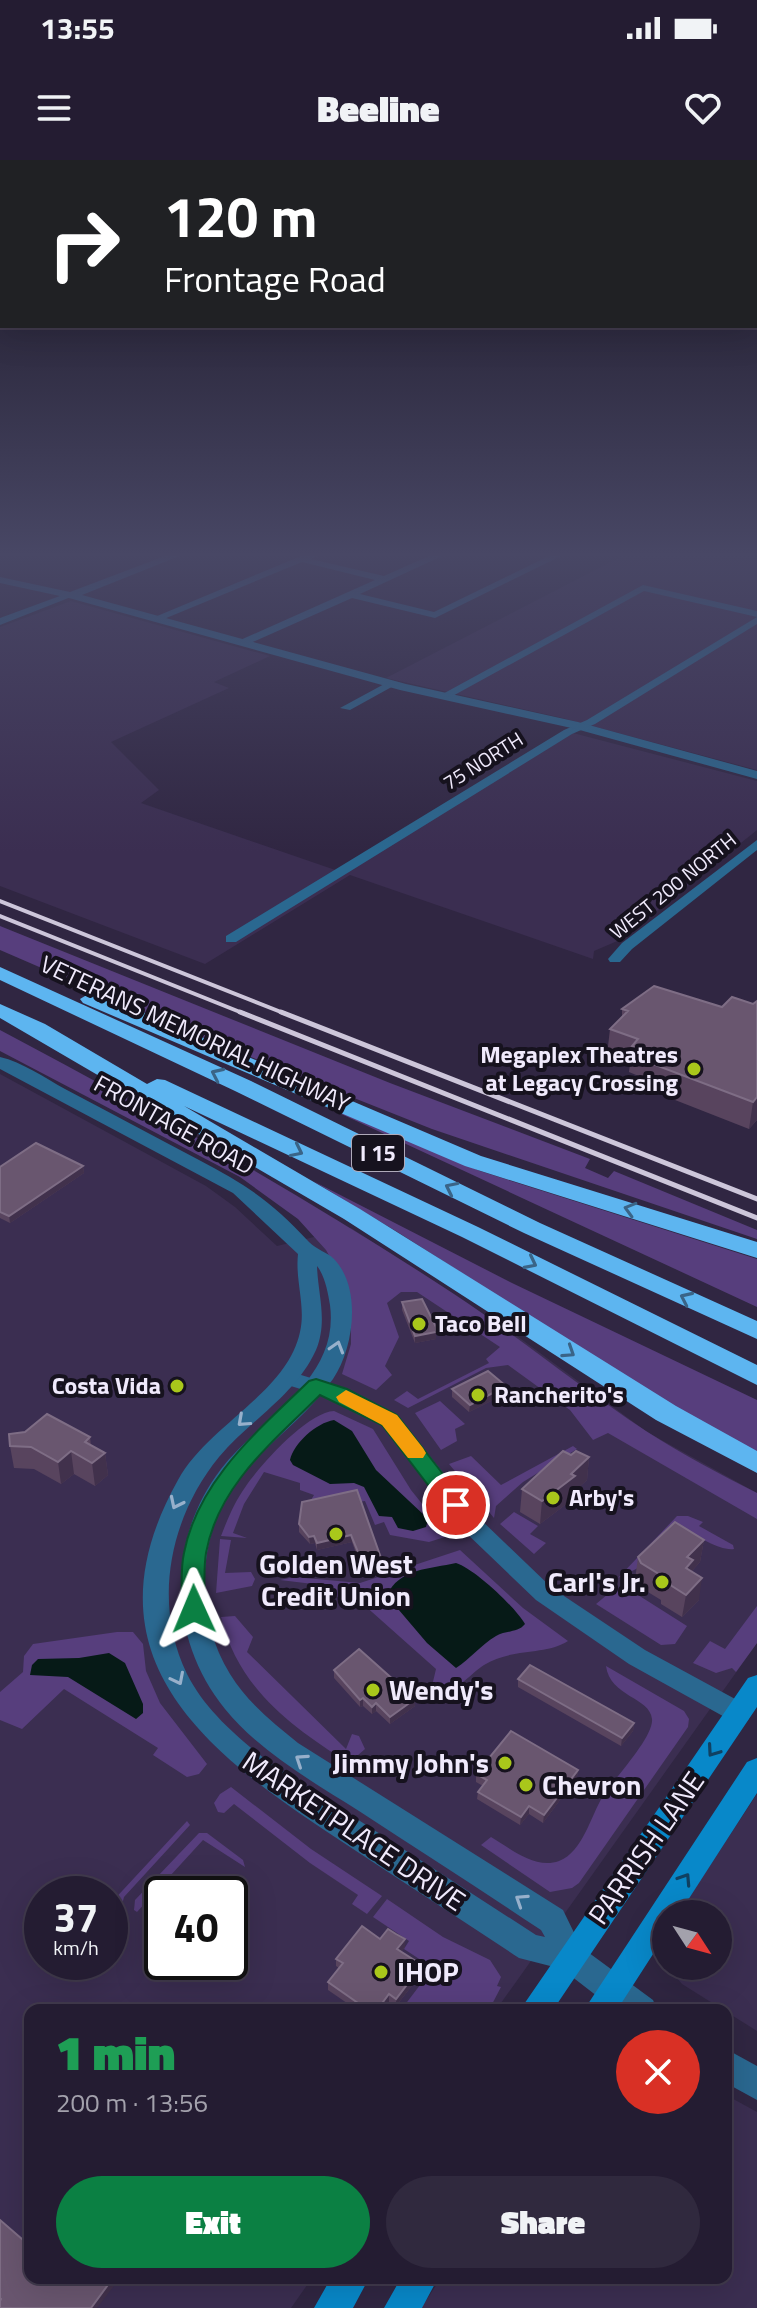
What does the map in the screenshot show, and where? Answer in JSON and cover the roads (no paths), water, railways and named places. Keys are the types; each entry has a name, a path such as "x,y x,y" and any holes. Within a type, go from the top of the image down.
{"highway":[{"name":"VETERANS MEMORIAL HIGHWAY","path":"0,973 532,1228 757,1331"},
{"path":"41,991 103,1002 473,1161 757,1250"},
{"name":"I 15","path":"0,1010 470,1232 757,1376"},
{"path":"24,1021 352,1214 666,1413 757,1463"},
{"path":"609,1378 638,1409 702,1446 757,1472"}],"main road":[{"name":"PARRISH LANE","path":"539,2004 757,1686"},
{"name":"PARRISH LANE","path":"605,2000 757,1770"},
{"path":"332,2308 348,2284"},
{"path":"402,2308 417,2284"}],"street":[{"path":"273,651 398,685 578,726 757,775"},
{"path":"445,696 527,651"},
{"name":"75 NORTH","path":"231,939 701,651"},
{"path":"346,708 398,685"},
{"name":"WEST 200 NORTH","path":"615,959 627,946 757,844"},
{"name":"FRONTAGE ROAD","path":"0,1062 225,1180 268,1209 308,1254 327,1264 339,1293 343,1319 333,1361 302,1382"},
{"path":"308,1254 305,1270 312,1294 313,1321 302,1382 340,1394 390,1420 471,1524 556,1603 637,1657 739,1713"},
{"name":"MARKETPLACE DRIVE","path":"302,1382 199,1465 179,1496 165,1528 155,1578 155,1606 165,1652 178,1683 195,1710 236,1751 308,1806 530,1948 570,1957 605,2000"},
{"path":"732,2069 757,2084"}],"railway":[{"path":"0,901 286,1014"},
{"path":"0,916 240,1012"},
{"path":"240,1012 757,1218"},
{"path":"240,1012 245,1014"},
{"path":"281,1012 757,1199"}],"place":[{"name":"Megaplex Theatres at Legacy Crossing","path":"694,1069"},
{"name":"Taco Bell","path":"419,1324"},
{"name":"Costa Vida","path":"177,1386"},
{"name":"Rancherito's","path":"478,1395"},
{"name":"Arby's","path":"553,1498"},
{"name":"Golden West Credit Union","path":"336,1534"},
{"name":"Carl's Jr.","path":"662,1582"},
{"name":"Wendy's","path":"373,1690"},
{"name":"Jimmy John's","path":"505,1763"},
{"name":"Chevron","path":"526,1785"},
{"name":"IHOP","path":"381,1972"}]}
